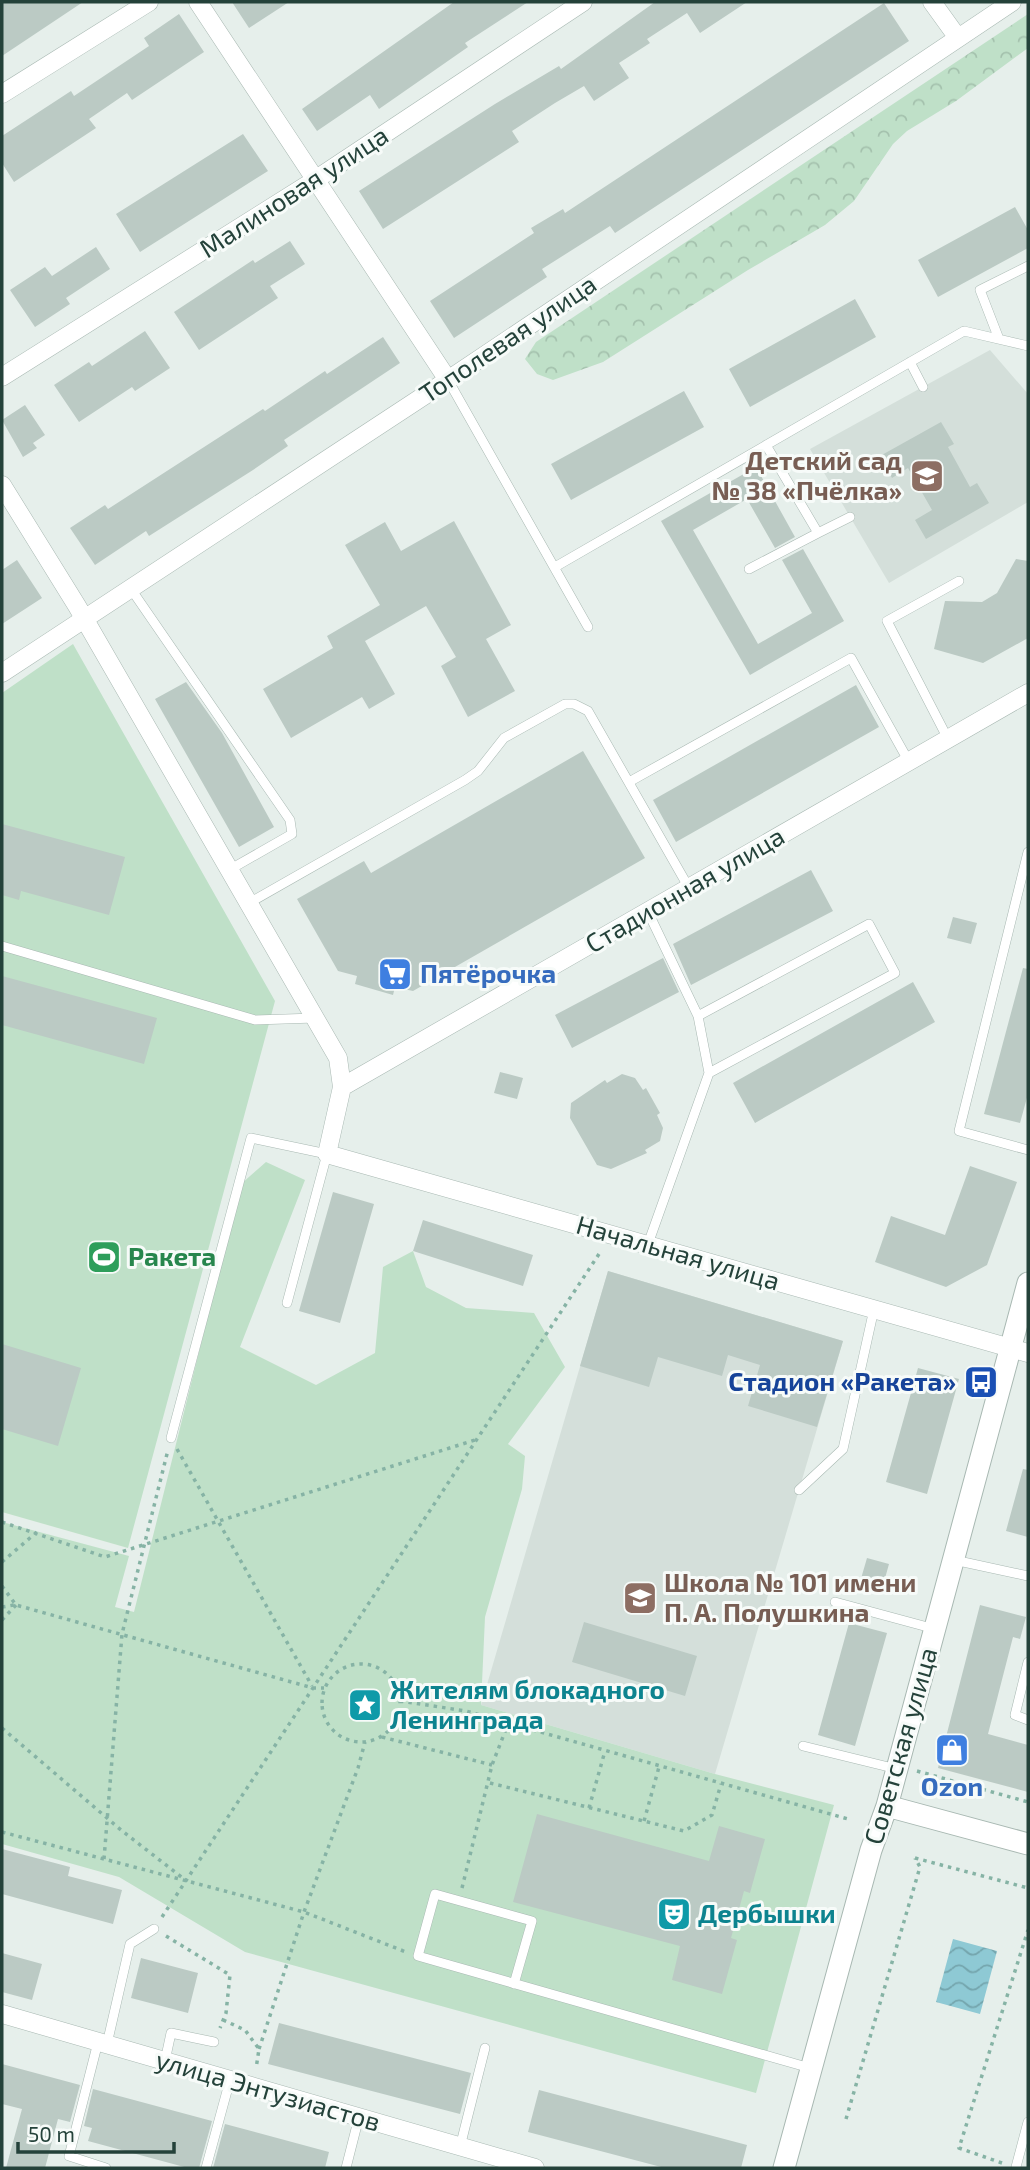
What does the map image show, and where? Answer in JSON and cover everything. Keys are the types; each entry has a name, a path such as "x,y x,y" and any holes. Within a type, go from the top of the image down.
{"street":[{"path":"2,94 149,2"},
{"path":"198,2 448,380"},
{"name":"Малиновая улица","path":"2,377 315,180 583,2"},
{"path":"932,2 958,38"},
{"name":"Тополевая улица","path":"2,673 448,380 1013,2"},
{"path":"2,485 77,606 83,622 338,1058 342,1087 327,1154"},
{"name":"Стадионная улица","path":"342,1087 1028,694"},
{"name":"Начальная улица","path":"327,1154 1020,1350"},
{"name":"Советская улица","path":"784,2168 871,1850 887,1806 906,1770 935,1629 1020,1350 1028,1283"},
{"path":"887,1806 1028,1844"},
{"name":"улица Энтузиастов","path":"2,2014 535,2168"}],"lane":[{"path":"999,339 980,290 1028,266"},
{"path":"555,567 964,331 1028,346"},
{"path":"911,362 923,387"},
{"path":"448,380 588,627"},
{"path":"766,445 818,533"},
{"path":"749,569 850,517"},
{"path":"948,739 887,621 960,581"},
{"path":"131,589 290,820 292,834 229,870"},
{"path":"629,782 851,659 908,762"},
{"path":"249,903 465,780 478,771 504,738 565,704 588,711 689,888"},
{"path":"1028,852 959,1131 1028,1150"},
{"path":"648,912 698,1016 709,1073 648,1244"},
{"path":"698,1016 869,924 895,973 709,1073"},
{"path":"2,946 255,1020 315,1018"},
{"path":"171,1438 251,1138 327,1154 287,1303"},
{"path":"799,1490 843,1450 874,1309"},
{"path":"954,1560 1028,1576"},
{"path":"835,1602 935,1629"},
{"path":"1028,1662 1014,1715 1028,1720"},
{"path":"803,1746 906,1770"},
{"path":"514,1984 532,1921 435,1894 418,1956 514,1984 812,2069"},
{"path":"106,2168 69,2156 130,1944 154,1929"},
{"path":"165,2061 171,2033 214,2042"},
{"path":"460,2147 485,2048"},
{"path":"206,2168 230,2080"},
{"path":"346,2168 359,2117"},
{"path":"1016,2167 1028,2122"}],"path":[{"path":"214,2042 223,2020 230,1975 154,1929 613,1234"},
{"path":"171,1438 313,1688"},
{"path":"104,1859 122,1634 171,1438"},
{"path":"2,1522 38,1531 105,1557 477,1439"},
{"path":"2,1562 38,1531"},
{"path":"2,1586 16,1605"},
{"path":"2,1607 16,1605 313,1688 324,1688"},
{"path":"2,1620 16,1605"},
{"path":"367,1664 390,1677 400,1701 395,1721 381,1737 365,1742 339,1736 329,1727 321,1701 324,1688 342,1669 367,1664"},
{"path":"400,1701 466,1711 848,1819"},
{"path":"458,1900 490,1783 492,1765 509,1724"},
{"path":"2,1728 108,1819 186,1881"},
{"path":"381,1737 492,1765"},
{"path":"252,2086 260,2049 304,1912 358,1768 365,1742"},
{"path":"589,1808 605,1751"},
{"path":"644,1821 659,1767"},
{"path":"906,1770 1028,1802"},
{"path":"490,1783 684,1831 712,1815 721,1784"},
{"path":"2,1832 304,1912 418,1956"},
{"path":"846,2119 920,1867 915,1858 1028,1888"},
{"path":"1016,2167 959,2148 1028,1930"},
{"path":"223,2020 245,2030 260,2049"}],"shaded area":[{"name":"Детский сад № 38 «Пчёлка»","path":"990,350 1028,394 1028,502 889,583 810,449"},
{"name":"Школа № 101 имени П. А. Полушкина","path":"608,1271 843,1341 715,1774 481,1705"}],"green space":[{"path":"1028,14 1028,48 956,101 907,131 893,144 854,201 825,225 748,270 603,362 553,380 537,374 525,359 536,342"},
{"name":"Ракета","path":"73,644 275,1001 128,1548 2,1512 2,693"},
{"path":"266,1162 305,1180 240,1347 316,1385 375,1353 383,1267 413,1251 426,1287 466,1308 534,1313 565,1367 508,1444 525,1456 522,1489 485,1617 481,1705 715,1774 834,1805 756,2093 245,1952 119,1877 2,1844 2,1522 129,1556 115,1607 134,1612 241,1184"}],"water":[{"path":"953,1939 997,1951 980,2014 936,2002"}],"building":[{"path":"2,2 83,2 2,56"},
{"path":"232,2 289,2 249,28"},
{"path":"454,2 528,2 465,43 468,47 379,109 370,95 317,131 302,109"},
{"path":"655,2 747,2 700,33 687,13 647,39 650,43 619,63 629,78 594,101 584,86 555,103 512,131 519,142 383,229 359,191 495,104 559,66 561,69"},
{"path":"884,3 909,41 615,233 610,226 542,269 547,277 454,338 430,301 534,233 531,228 563,209 565,213"},
{"path":"179,14 204,52 132,100 127,93 89,119 96,128 14,182 2,163 2,136 71,91 74,96 149,46 144,38"},
{"path":"243,134 268,171 140,252 116,214"},
{"path":"1015,207 1028,230 1028,248 938,297 918,260"},
{"path":"290,241 305,264 270,286 278,298 199,350 174,312 253,260 255,263"},
{"path":"96,247 110,269 66,298 70,304 35,327 10,290 45,267 52,276"},
{"path":"855,299 876,337 750,407 729,369"},
{"path":"145,331 170,368 135,391 132,387 79,422 54,385 89,362 92,366"},
{"path":"383,337 400,363 284,440 288,446 253,470 149,536 146,531 95,565 70,528 105,505 108,509 263,409 265,411 325,371 327,374"},
{"path":"684,391 704,427 571,500 551,464"},
{"path":"25,405 45,435 33,443 37,448 23,457 2,420"},
{"path":"941,422 954,444 948,447 970,487 977,483 989,503 926,539 915,520 932,510 908,468 892,478 880,456"},
{"path":"756,467 795,537 775,548 747,499 693,530 758,644 812,613 782,560 803,549 844,621 750,675 661,521"},
{"path":"454,521 511,625 486,639 515,691 468,717 441,666 456,657 426,606 365,641 395,694 369,709 362,697 291,738 263,689 333,648 327,636 380,605 345,545 385,522 401,551"},
{"path":"1016,559 1028,561 1028,638 983,663 934,649 945,601 982,602 997,593"},
{"path":"17,560 42,598 2,624 2,570"},
{"path":"186,682 222,733 274,827 239,847 155,699"},
{"path":"856,685 879,727 676,842 653,800"},
{"path":"583,751 645,858 413,991 395,987 393,995 355,984 357,976 338,971 297,899 364,861 371,873"},
{"path":"2,824 125,857 109,915 21,891 19,900 2,895"},
{"path":"811,870 833,911 691,985 673,944"},
{"path":"953,917 977,923 971,944 947,938"},
{"path":"663,958 679,992 572,1048 555,1015"},
{"path":"1023,968 1028,969 1028,1094 1020,1123 984,1114"},
{"path":"2,976 157,1018 144,1064 2,1025"},
{"path":"913,982 935,1022 755,1123 733,1083"},
{"path":"500,1072 523,1078 517,1099 494,1093"},
{"path":"622,1074 635,1078 643,1090 646,1088 660,1113 657,1115 663,1128 660,1141 645,1150 647,1153 611,1169 597,1165 570,1118 571,1103 605,1080 607,1083"},
{"path":"970,1166 1017,1182 987,1265 946,1287 875,1262 891,1216 945,1235"},
{"path":"333,1192 374,1204 340,1323 299,1311"},
{"path":"423,1220 533,1255 523,1286 413,1251"},
{"path":"608,1271 843,1341 817,1427 748,1406 760,1365 728,1355 722,1376 658,1357 649,1387 580,1366"},
{"path":"2,1344 81,1368 58,1446 2,1429"},
{"path":"918,1368 959,1379 927,1494 886,1482"},
{"path":"1023,1469 1028,1470 1028,1537 1006,1531"},
{"path":"867,1558 889,1564 882,1589 860,1582"},
{"path":"980,1605 1026,1617 1020,1639 1013,1637 988,1734 1028,1745 1028,1792 938,1768"},
{"path":"584,1622 697,1656 685,1696 572,1662"},
{"path":"849,1623 887,1633 855,1746 818,1735"},
{"path":"537,1814 709,1861 719,1826 765,1839 750,1893 744,1891 731,1938 737,1940 722,1994 672,1980 680,1946 513,1902"},
{"path":"2,1849 70,1867 68,1876 122,1890 113,1924 2,1894"},
{"path":"2,1953 42,1964 32,2000 2,1992"},
{"path":"141,1958 198,1973 188,2013 131,1998"},
{"path":"279,2023 471,2073 460,2114 268,2064"},
{"path":"2,2064 80,2085 70,2122 58,2119 45,2168 6,2168 22,2109 2,2104"},
{"path":"93,2089 212,2121 199,2168 188,2168 88,2141 92,2128 84,2126"},
{"path":"539,2090 747,2145 741,2168 665,2168 528,2132"},
{"path":"225,2124 329,2152 325,2168 213,2168"}],"place":[{"name":"Детский сад № 38 «Пчёлка»","path":"927,476"},
{"name":"Пятёрочка","path":"395,974"},
{"name":"Ракета","path":"104,1257"},
{"name":"Стадион «Ракета»","path":"981,1382"},
{"name":"Школа № 101 имени П. А. Полушкина","path":"640,1598"},
{"name":"Жителям блокадного Ленинграда","path":"365,1705"},
{"name":"Ozon","path":"952,1750"},
{"name":"Дербышки","path":"674,1914"}]}
